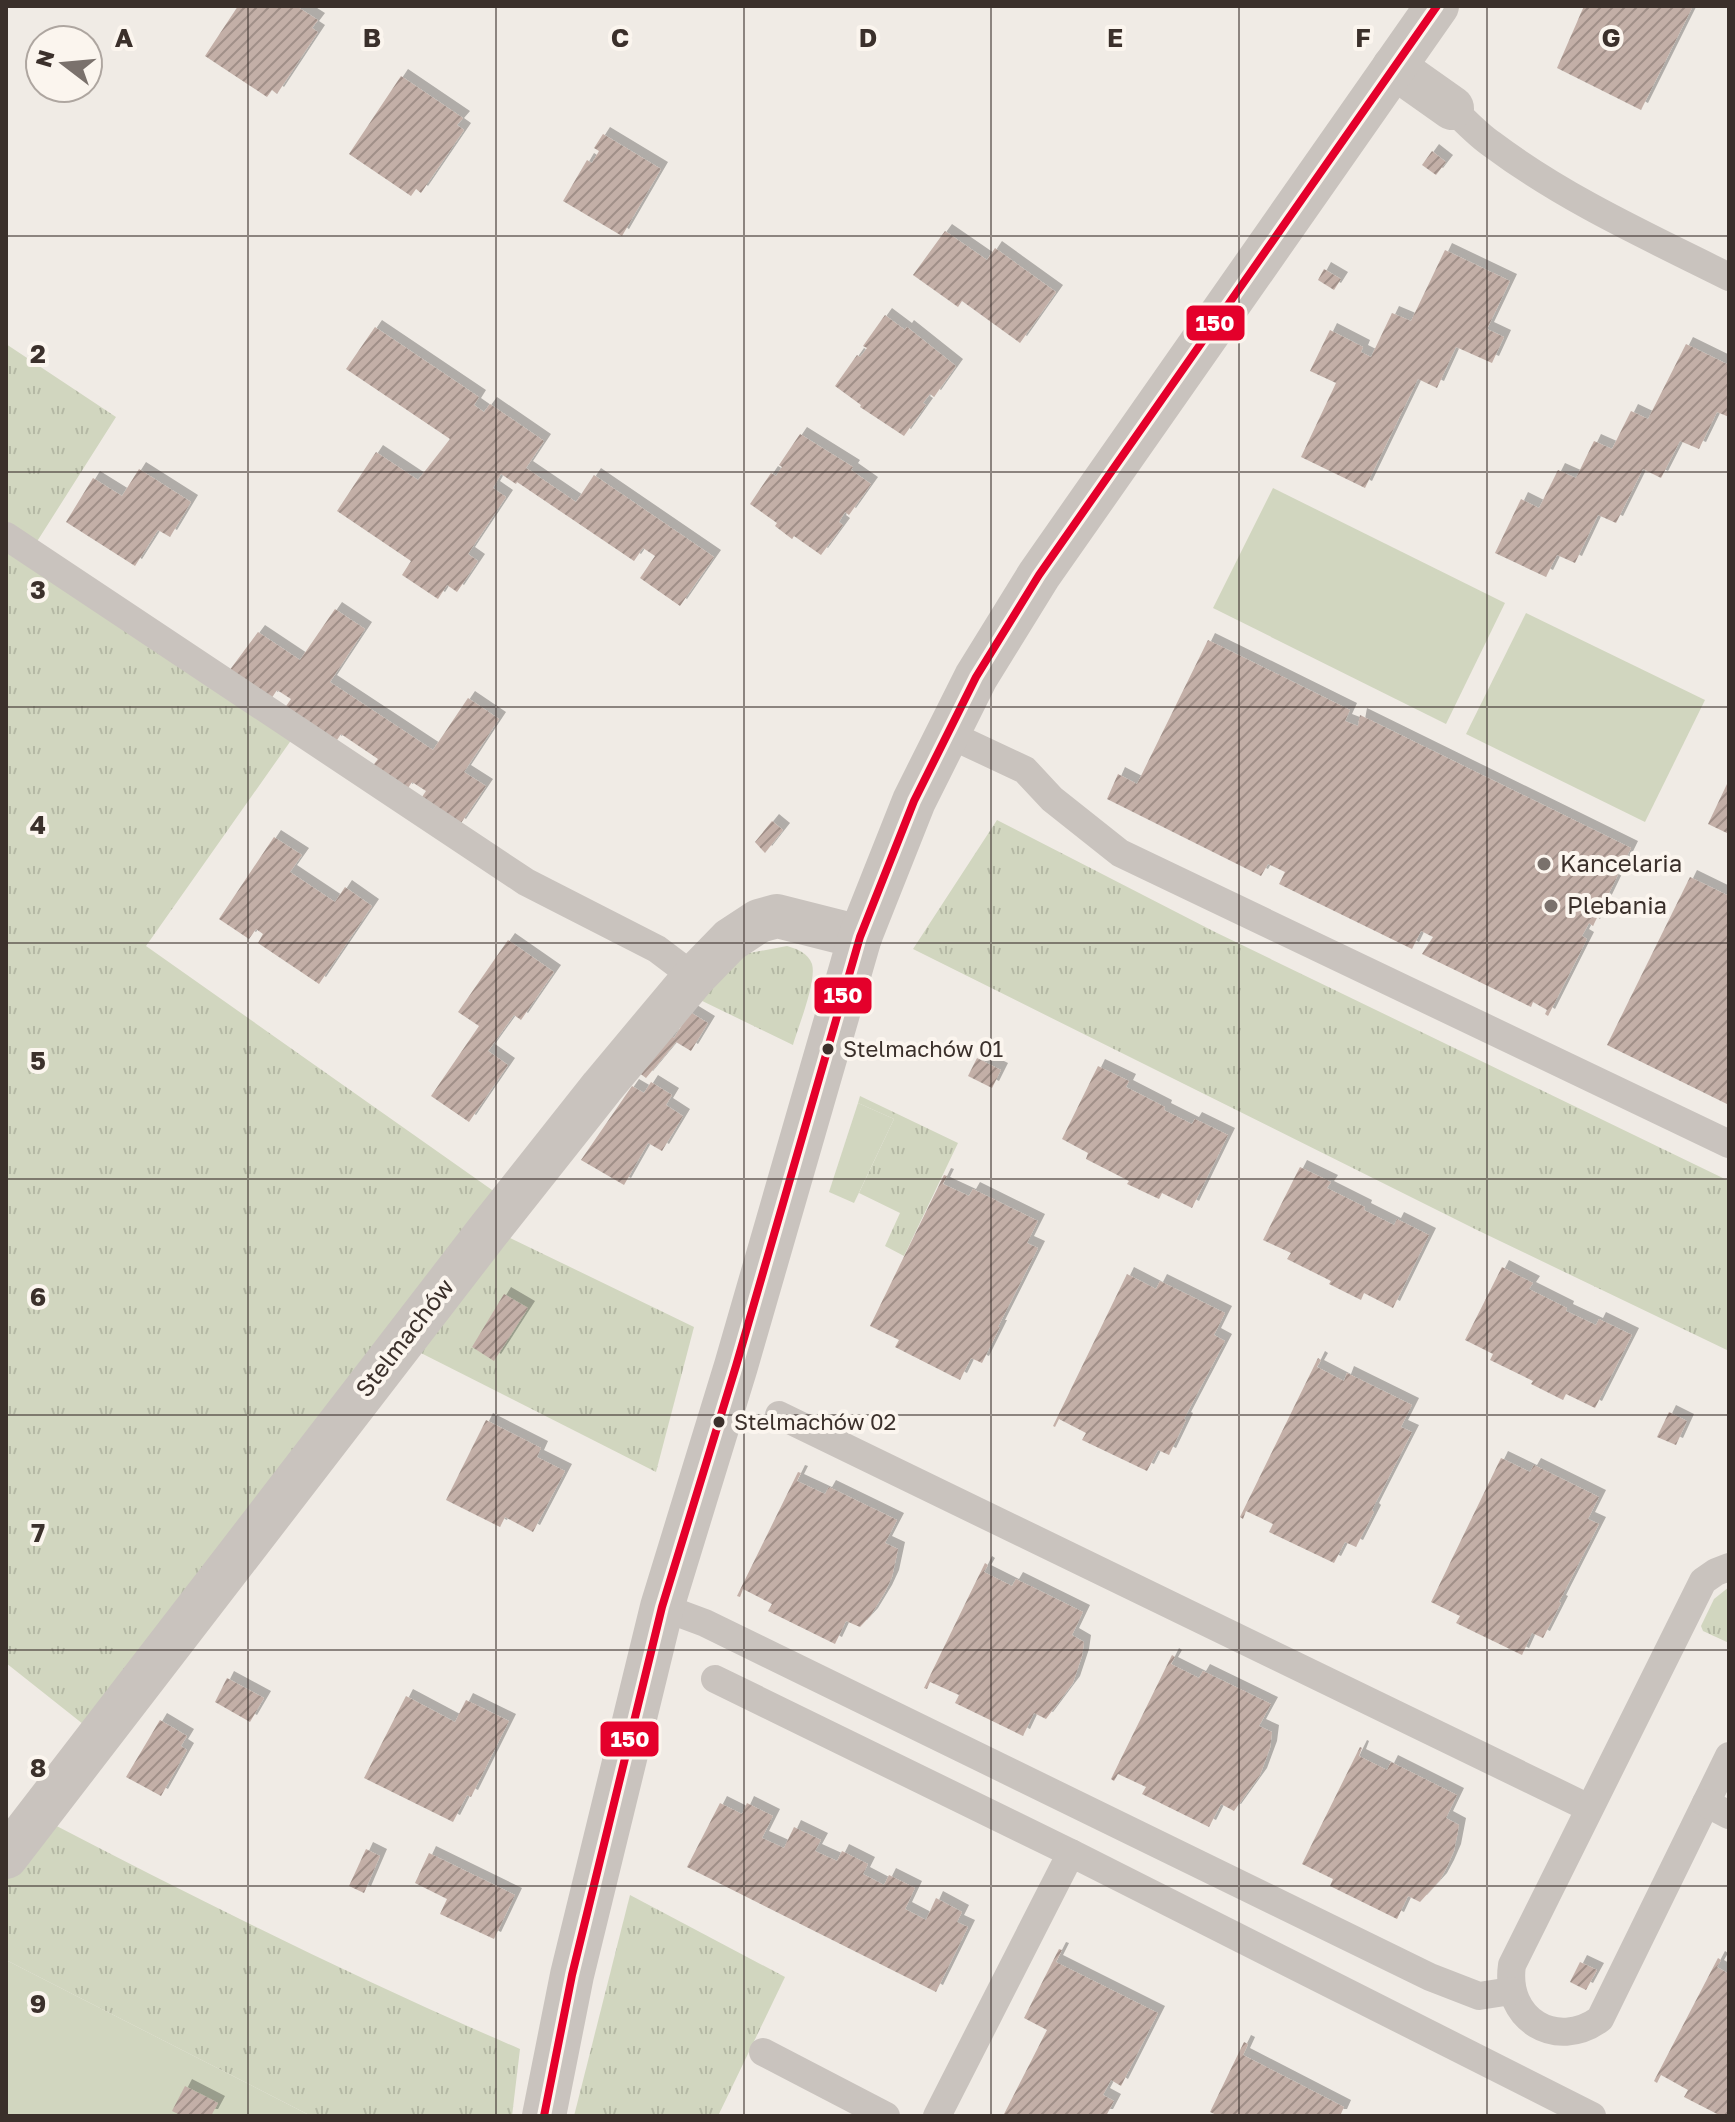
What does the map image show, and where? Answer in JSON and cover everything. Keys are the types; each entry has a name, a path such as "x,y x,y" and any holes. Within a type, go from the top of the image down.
{"street":[{"path":"544,2116 572,1975 662,1607 736,1366 860,937 914,801 976,677 1039,575 1437,6"},
{"path":"1394,67 1452,108"},
{"name":"Stelmachów","path":"6,1857 488,1231 694,977 730,940 759,921 777,916 795,918 860,937"}],"lane":[{"path":"1452,108 1491,144 1542,178 1729,277"},
{"path":"6,536 526,882 657,949 694,977"},
{"path":"946,733 1025,770 1052,799 1120,853 1729,1144"},
{"path":"779,1415 1589,1808"},
{"path":"1729,1567 1703,1581 1512,1965 1511,1991 1516,2005 1526,2018 1554,2032 1579,2031 1600,2019 1717,1809 1729,1756"},
{"path":"662,1607 705,1623 1430,1977 1479,1996 1511,1991"},
{"path":"715,1679 1071,1853 1592,2116"},
{"path":"937,2116 1071,1853"},
{"path":"763,2052 886,2116"}],"green space":[{"path":"6,344 116,417 24,562 292,739 146,946 502,1197 88,1728 6,1663"},
{"path":"1273,488 1505,603 1446,724 1213,608"},
{"path":"1526,613 1705,700 1645,822 1466,734"},
{"path":"997,820 1215,932 1729,1181 1729,1351 1477,1230 913,949"},
{"path":"787,946 808,957 813,972 793,1045 694,997 744,954"},
{"path":"860,1096 958,1143 904,1256 885,1246 900,1213 859,1193 894,1119 858,1103"},
{"path":"858,1103 894,1119 854,1203 829,1192"},
{"path":"500,1233 694,1327 656,1472 413,1349"},
{"path":"1729,1587 1729,1643 1703,1631 1701,1626 1714,1599"},
{"path":"47,1821 282,1940 520,2049 512,2116 311,2116 6,1960 6,1877"},
{"path":"630,1895 785,1977 718,2116 574,2116"},
{"path":"6,1960 311,2116 6,2116"}],"building":[{"path":"238,6 296,6 318,20 312,28 318,32 277,94 272,90 267,97 205,56"},
{"path":"1584,6 1693,6 1641,110 1557,68"},
{"path":"401,76 463,118 457,125 464,130 421,193 416,189 411,196 349,154"},
{"path":"603,134 661,169 622,236 563,201 587,160 592,163 599,151 594,148"},
{"path":"1432,151 1446,162 1436,175 1422,165"},
{"path":"945,231 987,260 995,248 1056,292 1020,343 962,301 958,307 913,275"},
{"path":"1445,250 1510,281 1487,329 1504,337 1492,363 1456,347 1437,388 1418,379 1365,488 1301,457 1336,383 1310,371 1330,330 1363,347 1361,352 1371,357 1392,313 1411,321"},
{"path":"1324,269 1341,279 1334,290 1318,280"},
{"path":"885,315 905,330 907,327 956,366 934,397 930,394 923,403 926,405 904,436 835,386 857,355 860,357 867,348 863,346"},
{"path":"375,327 479,397 474,405 484,412 490,404 544,441 526,468 576,502 594,475 714,557 680,606 640,578 655,556 643,548 634,561 501,474 493,488 506,497 468,554 478,561 457,592 447,585 438,599 402,575 411,561 337,511 376,452 418,480 450,439 346,369"},
{"path":"1686,344 1729,365 1729,417 1717,412 1699,449 1680,441 1661,478 1643,469 1616,523 1598,515 1575,563 1557,555 1546,577 1495,553 1521,499 1539,508 1558,470 1576,478 1594,441 1612,449 1631,411 1648,419"},
{"path":"800,434 853,467 851,470 871,484 849,515 845,512 839,522 843,525 821,555 794,536 792,539 775,526 777,523 750,504 771,473 776,476 782,467 779,465"},
{"path":"139,469 191,502 170,537 158,530 135,566 66,522 93,478 122,496"},
{"path":"335,609 365,629 330,682 433,750 468,698 499,719 464,772 486,786 459,826 420,800 426,791 412,782 406,791 371,768 378,759 341,734 335,743 284,709 291,699 277,690 271,699 229,671 258,632 300,660"},
{"path":"1208,640 1350,710 1345,721 1358,726 1360,715 1631,848 1593,926 1589,923 1582,936 1587,939 1548,1016 1545,1014 1547,1010 1533,1002 1531,1007 1422,954 1433,937 1421,931 1412,949 1279,884 1285,872 1268,864 1261,876 1107,799 1118,774 1137,784"},
{"path":"1729,785 1729,834 1708,824"},
{"path":"772,821 783,830 765,853 755,842"},
{"path":"274,837 302,855 290,872 335,902 345,887 372,906 319,984 258,943 263,934 256,929 249,939 219,919"},
{"path":"1690,877 1729,896 1729,1105 1607,1045"},
{"path":"508,940 554,972 521,1020 514,1015 488,1051 508,1065 469,1122 431,1096 479,1026 458,1012"},
{"path":"690,1012 708,1023 691,1051 676,1042 646,1078 638,1072 668,1034 674,1038"},
{"path":"977,1058 1001,1070 992,1088 968,1076"},
{"path":"1098,1066 1129,1081 1126,1087 1165,1107 1164,1110 1192,1124 1195,1119 1228,1135 1192,1208 1162,1193 1159,1199 1127,1184 1129,1181 1086,1159 1088,1153 1062,1139"},
{"path":"651,1082 672,1095 666,1105 683,1116 662,1151 648,1143 624,1185 581,1160 632,1086 644,1093"},
{"path":"1300,1167 1331,1182 1327,1188 1365,1207 1364,1210 1394,1225 1397,1219 1429,1235 1393,1308 1364,1293 1361,1300 1329,1284 1331,1281 1287,1259 1291,1253 1263,1240"},
{"path":"944,1175 947,1176 943,1184 969,1196 973,1189 1038,1221 1027,1243 1038,1248 1000,1327 982,1363 971,1358 960,1380 895,1347 899,1340 870,1326"},
{"path":"1502,1267 1533,1283 1529,1289 1567,1308 1566,1311 1596,1325 1599,1319 1632,1335 1595,1408 1566,1394 1563,1400 1531,1384 1533,1381 1490,1360 1493,1354 1465,1340"},
{"path":"1127,1274 1156,1289 1160,1281 1225,1313 1214,1335 1225,1341 1184,1419 1169,1455 1158,1450 1147,1471 1082,1440 1086,1433 1059,1419 1053,1426"},
{"path":"504,1294 528,1308 494,1361 472,1347"},
{"path":"1318,1358 1321,1360 1317,1367 1344,1381 1347,1373 1412,1405 1401,1427 1412,1432 1372,1510 1374,1512 1356,1547 1345,1542 1334,1563 1269,1532 1273,1524 1246,1511 1243,1519 1240,1517"},
{"path":"1669,1412 1687,1421 1676,1445 1657,1437"},
{"path":"486,1420 541,1448 537,1457 565,1471 533,1532 505,1517 500,1527 446,1500"},
{"path":"1501,1458 1530,1472 1534,1465 1599,1497 1588,1519 1599,1524 1561,1603 1543,1638 1532,1633 1522,1655 1456,1623 1460,1616 1431,1602"},
{"path":"798,1472 801,1473 797,1481 825,1494 829,1487 897,1520 885,1543 898,1549 885,1592 860,1627 846,1621 835,1644 768,1611 772,1604 743,1589 740,1597 737,1596"},
{"path":"985,1563 988,1565 984,1572 1012,1586 1016,1579 1083,1612 1072,1635 1084,1642 1073,1683 1046,1719 1034,1713 1023,1736 955,1703 959,1695 930,1682 927,1689 924,1688"},
{"path":"1172,1655 1175,1657 1171,1664 1199,1678 1203,1671 1271,1704 1259,1726 1272,1732 1260,1775 1234,1811 1221,1804 1209,1827 1142,1794 1146,1787 1118,1774 1114,1781 1111,1779"},
{"path":"227,1678 264,1698 250,1722 215,1702"},
{"path":"406,1696 455,1722 466,1700 509,1721 471,1797 467,1795 453,1822 364,1778"},
{"path":"160,1720 187,1736 181,1746 187,1750 161,1796 126,1777"},
{"path":"1360,1747 1359,1756 1387,1770 1391,1762 1457,1795 1446,1818 1459,1825 1447,1867 1420,1902 1408,1896 1397,1919 1330,1886 1333,1879 1302,1864"},
{"path":"720,1803 742,1814 747,1803 773,1816 762,1838 784,1848 794,1827 821,1840 815,1851 837,1861 842,1851 868,1864 863,1874 884,1885 889,1875 915,1888 905,1909 926,1920 936,1898 962,1912 957,1922 968,1927 936,1992 687,1867"},
{"path":"366,1849 380,1856 364,1893 349,1886"},
{"path":"429,1853 515,1895 494,1939 440,1914 447,1899 415,1883"},
{"path":"1059,1949 1062,1950 1056,1962 1158,2013 1121,2086 1111,2080 1103,2095 1114,2101 1106,2116 1003,2116 1047,2030 1024,2018"},
{"path":"1718,1958 1721,1960 1717,1967 1729,1974 1729,2116 1721,2116 1684,2097 1688,2090 1661,2075 1657,2083 1654,2081"},
{"path":"1580,1962 1597,1970 1586,1990 1570,1982"},
{"path":"1244,2042 1248,2044 1243,2055 1344,2107 1340,2116 1219,2116 1210,2112"},
{"path":"185,2086 218,2103 211,2116 182,2116 172,2111"}],"transit line":[{"name":"150","path":"544,2116 572,1975 662,1607 736,1366 860,937 914,801 976,677 1039,575 1437,6"}],"place":[{"name":"Kancelaria","path":"1544,864"},
{"name":"Plebania","path":"1551,906"},
{"name":"Stelmachów 01","path":"828,1049"},
{"name":"Stelmachów 02","path":"719,1422"}]}
